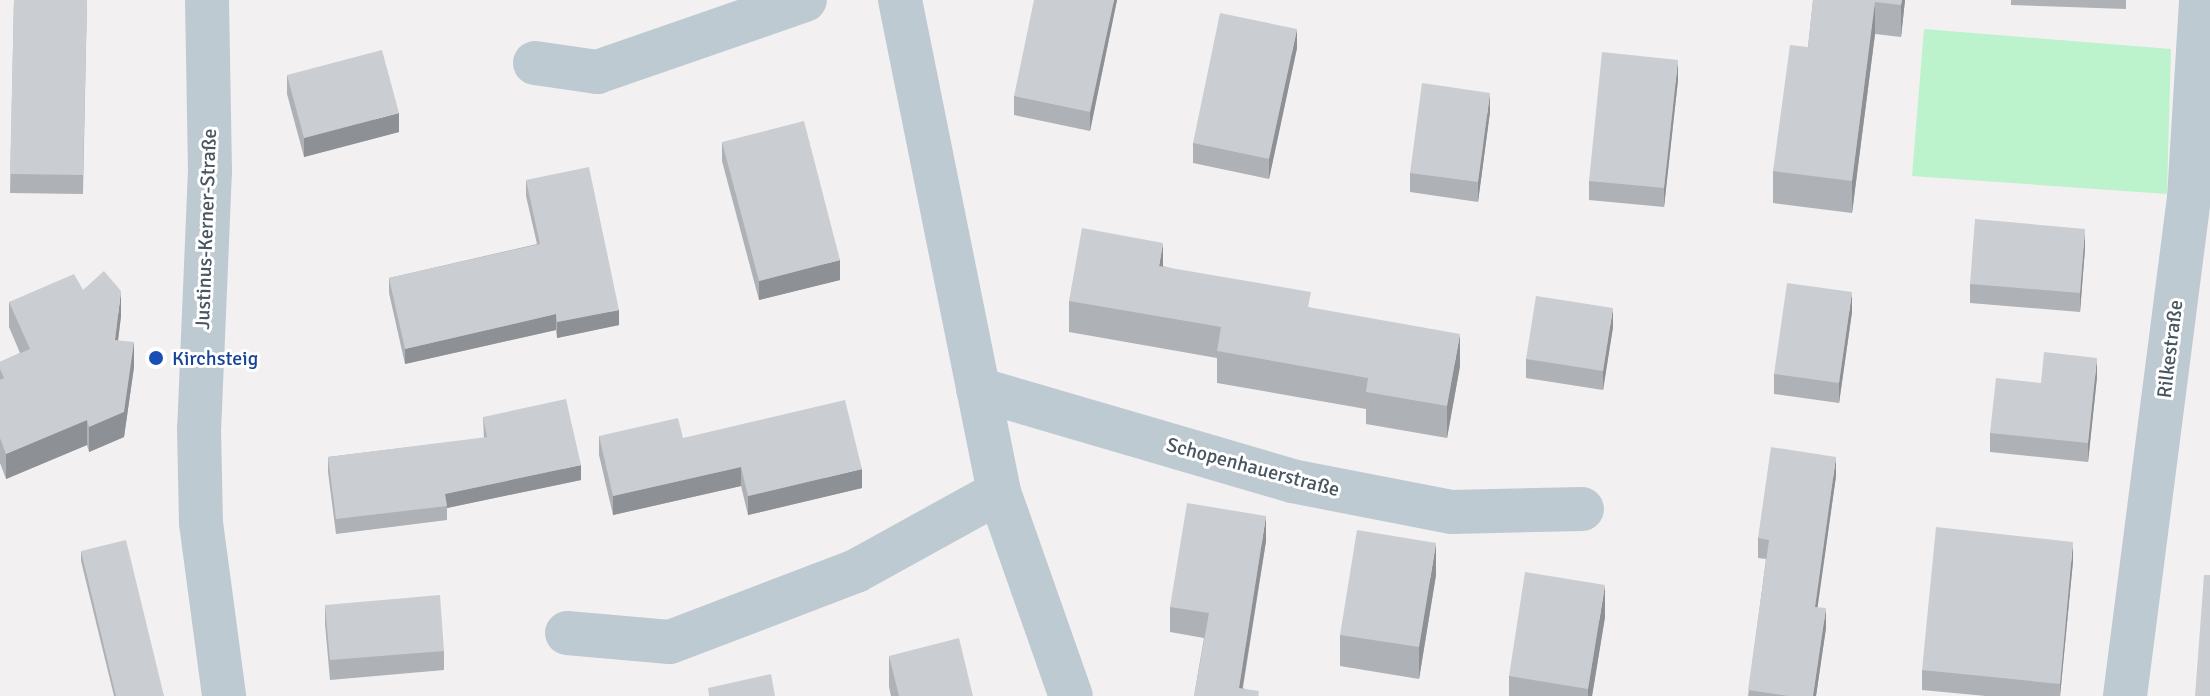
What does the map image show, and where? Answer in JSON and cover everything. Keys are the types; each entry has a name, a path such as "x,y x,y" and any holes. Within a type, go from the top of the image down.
{"street":[{"name":"Justinus-Kerner-Straße","path":"207,0 210,170 200,475 209,608 224,696"},
{"path":"535,63 597,72 805,0"},
{"path":"900,0 999,492 1071,696"},
{"name":"Rilkestraße","path":"2125,696 2189,198 2201,0"},
{"name":"Schopenhauerstraße","path":"978,389 1292,481 1452,512 1582,509"},
{"path":"567,633 670,642 856,571 999,492"}],"green space":[{"path":"1924,29 2171,49 2167,194 1912,176"}],"building":[{"path":"14,0 87,0 83,175 10,174"},
{"path":"1034,0 1114,0 1090,112 1014,96"},
{"path":"1813,0 1902,0 1901,5 1875,2 1852,181 1773,171 1790,45 1808,47"},
{"path":"1220,13 1297,29 1269,159 1193,143"},
{"path":"382,50 399,113 304,138 287,75"},
{"path":"1602,52 1678,60 1664,188 1589,181"},
{"path":"1422,83 1490,93 1478,182 1410,173"},
{"path":"804,121 840,260 759,281 722,142"},
{"path":"589,167 619,310 557,322 556,314 405,349 389,278 540,244 526,180"},
{"path":"1975,219 2085,229 2080,293 1970,284"},
{"path":"1082,228 1163,243 1159,266 1311,292 1308,307 1460,334 1447,406 1366,392 1368,378 1217,351 1221,327 1069,301"},
{"path":"104,271 121,291 115,340 134,342 124,412 89,427 87,420 6,454 0,438 0,380 4,378 0,362 30,349 9,302 74,274 83,290"},
{"path":"1787,283 1852,292 1839,383 1774,374"},
{"path":"1536,296 1613,308 1603,371 1526,359"},
{"path":"2044,352 2097,358 2088,443 1990,433 1996,378 2041,383"},
{"path":"566,399 581,465 445,494 447,506 336,519 328,457 487,437 483,417"},
{"path":"845,400 862,469 748,496 741,467 613,496 599,436 678,418 683,438"},
{"path":"1771,447 1836,457 1815,607 1826,608 1813,696 1748,690 1769,540 1758,538"},
{"path":"1187,503 1266,516 1239,688 1259,691 1258,696 1194,696 1209,613 1170,607"},
{"path":"1936,527 2073,542 2060,684 1922,670"},
{"path":"1357,530 1436,543 1419,647 1340,635"},
{"path":"126,540 164,696 116,696 81,551"},
{"path":"1525,572 1605,585 1588,689 1509,676"},
{"path":"2204,575 2210,575 2210,696 2195,696"},
{"path":"440,595 444,651 330,660 325,605"},
{"path":"959,638 973,696 899,696 889,656"},
{"path":"771,674 775,696 709,696 708,688"}],"place":[{"name":"Kirchsteig","path":"156,358"}]}
